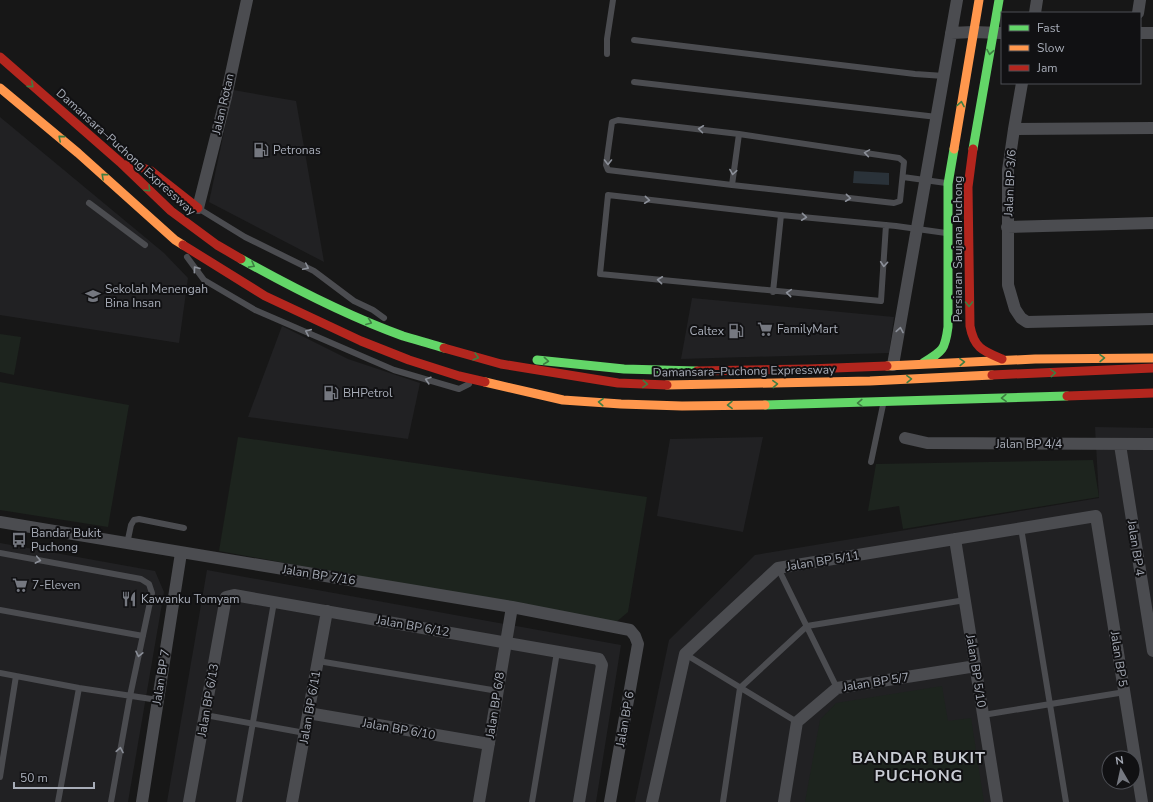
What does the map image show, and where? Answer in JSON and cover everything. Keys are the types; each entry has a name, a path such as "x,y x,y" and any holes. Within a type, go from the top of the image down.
{"main road":[{"name":"Persiaran Saujana Puchong","path":"923,364 940,353 946,343 948,327 948,184 979,0"},
{"name":"Persiaran Saujana Puchong","path":"999,0 998,33 970,167 968,187 970,326 971,337 974,343 990,354 1007,360"},
{"name":"Damansara–Puchong Expressway","path":"0,57 120,162 171,211 217,246 273,277 343,312 404,336 501,364 618,383 681,386 870,381 1153,368"},
{"path":"0,88 78,153 175,240 265,296 361,342 409,360 459,376 563,400 682,406 883,402 1153,393"},
{"path":"120,162 133,164 151,171 198,208"},
{"path":"438,346 473,347"},
{"path":"525,359 624,369 701,371 808,369 1007,360 1153,358"}],"street":[{"name":"Jalan Rotan","path":"198,208 226,97 247,0"},
{"path":"893,365 957,0"},
{"path":"1035,12 1037,0"},
{"path":"1138,12 1140,0"},
{"path":"951,33 998,33"},
{"path":"1141,33 1153,33"},
{"path":"944,76 965,79"},
{"name":"Jalan BP 3/6","path":"1022,84 1008,170 1008,285 1015,309 1021,318 1027,322 1153,319"},
{"path":"937,117 958,120"},
{"path":"1014,130 1153,128"},
{"path":"1007,227 1153,223"},
{"name":"Jalan BP 4/4","path":"905,438 927,443 1153,444"},
{"name":"Jalan BP 4","path":"1120,444 1153,651"},
{"name":"Jalan BP 5/11","path":"685,654 778,568 1096,516"},
{"name":"Jalan BP 5","path":"1096,516 1142,802"},
{"name":"Jalan BP 7/16","path":"0,522 512,607 630,630 635,636"},
{"name":"Jalan BP 5/10","path":"955,539 998,802"},
{"name":"Jalan BP 7","path":"142,802 181,553"},
{"name":"Jalan BP 6/12","path":"226,597 234,595 599,659 602,665 579,802"},
{"name":"Jalan BP 6/13","path":"189,802 226,597"},
{"name":"Jalan BP 6/8","path":"479,802 512,607"},
{"name":"Jalan BP 6/11","path":"292,802 327,611"},
{"name":"Jalan BP 6","path":"610,802 638,644 635,636"},
{"path":"652,802 685,654"},
{"name":"Jalan BP 5/7","path":"797,722 837,688 976,666"},
{"name":"Jalan BP 6/10","path":"308,713 489,744"},
{"path":"784,802 797,722"}],"lane":[{"path":"607,54 607,39 613,0"},
{"path":"634,40 915,74 944,76"},
{"path":"634,82 937,117"},
{"path":"618,120 739,134 899,158 904,162 903,177 900,201 894,203 608,170 606,164 612,122 618,120"},
{"path":"732,185 739,134"},
{"path":"903,177 948,184"},
{"path":"886,225 881,302 600,274 608,195 781,215 886,225 947,233"},
{"path":"89,203 145,245"},
{"path":"198,208 245,237 314,271 354,301 373,310 404,336"},
{"path":"773,292 781,215"},
{"path":"175,240 204,280 255,310 394,370 459,389 478,380"},
{"path":"871,462 883,402"},
{"path":"127,544 131,525 134,520 139,519 184,528"},
{"path":"1021,528 1066,802"},
{"path":"0,553 141,579 149,584 152,593 130,696 111,802"},
{"path":"778,568 837,688"},
{"path":"723,802 740,688 807,626 965,600"},
{"path":"239,802 274,602"},
{"path":"0,610 142,636"},
{"path":"532,802 557,652"},
{"path":"685,654 797,722"},
{"path":"318,662 498,691"},
{"path":"0,673 79,688 158,700"},
{"path":"0,776 16,676"},
{"path":"58,802 79,688"},
{"path":"983,715 1125,692"},
{"path":"205,715 305,734"}],"shaded area":[{"path":"233,90 296,101 324,262 209,202"},
{"path":"0,117 164,253 188,278 179,343 0,315"},
{"path":"854,171 889,173 889,185 853,183"},
{"path":"692,298 894,317 889,353 681,359"},
{"path":"282,326 348,359 420,383 408,439 248,417"},
{"path":"0,334 21,337 14,375 0,372"},
{"path":"0,382 129,405 108,527 0,510"},
{"path":"1095,427 1153,428 1153,802 635,802 669,640 755,555 1099,498"},
{"path":"238,437 647,497 628,612 615,623 219,551"},
{"path":"763,437 743,532 657,516 670,439"},
{"path":"1093,460 1099,497 903,529 899,506 868,511 876,464"},
{"path":"0,543 155,571 164,592 128,802 0,802"},
{"path":"207,570 621,645 596,802 167,802"},
{"path":"942,686 948,721 971,718 984,802 805,802 820,720 836,703"}],"traffic: fast":[{"path":"973,149 999,0"},
{"path":"923,363 935,356 942,349 946,341 948,327 948,184 954,149"},
{"path":"241,259 300,291 361,320 403,336 444,348"},
{"path":"537,360 624,369 697,371"},
{"path":"765,405 1067,396"}],"traffic: slow":[{"path":"954,149 979,0"},
{"path":"0,88 78,153 175,240 183,245"},
{"path":"887,366 1035,359 1153,358"},
{"path":"667,385 870,381 992,375"},
{"path":"485,382 563,400 682,406 765,405"}],"traffic: jam":[{"path":"0,57 120,162 171,211 217,245 241,259"},
{"path":"973,149 968,187 970,326 974,339 980,348 1002,359"},
{"path":"129,163 151,171 198,208"},
{"path":"183,245 265,296 361,341 409,360 459,376 485,382"},
{"path":"444,348 501,364 618,383 667,385"},
{"path":"697,371 887,366"},
{"path":"992,375 1153,368"},
{"path":"1067,396 1153,393"}],"place":[{"name":"Petronas","path":"261,150"},
{"name":"Sekolah Menengah Bina Insan","path":"93,296"},
{"name":"FamilyMart","path":"765,329"},
{"name":"Caltex","path":"736,331"},
{"name":"BHPetrol","path":"331,393"},
{"name":"Bandar Bukit Puchong","path":"19,540"},
{"name":"7-Eleven","path":"20,585"},
{"name":"Kawanku Tomyam","path":"129,599"}],"district":[{"name":"BANDAR BUKIT PUCHONG","path":"919,767"}]}
